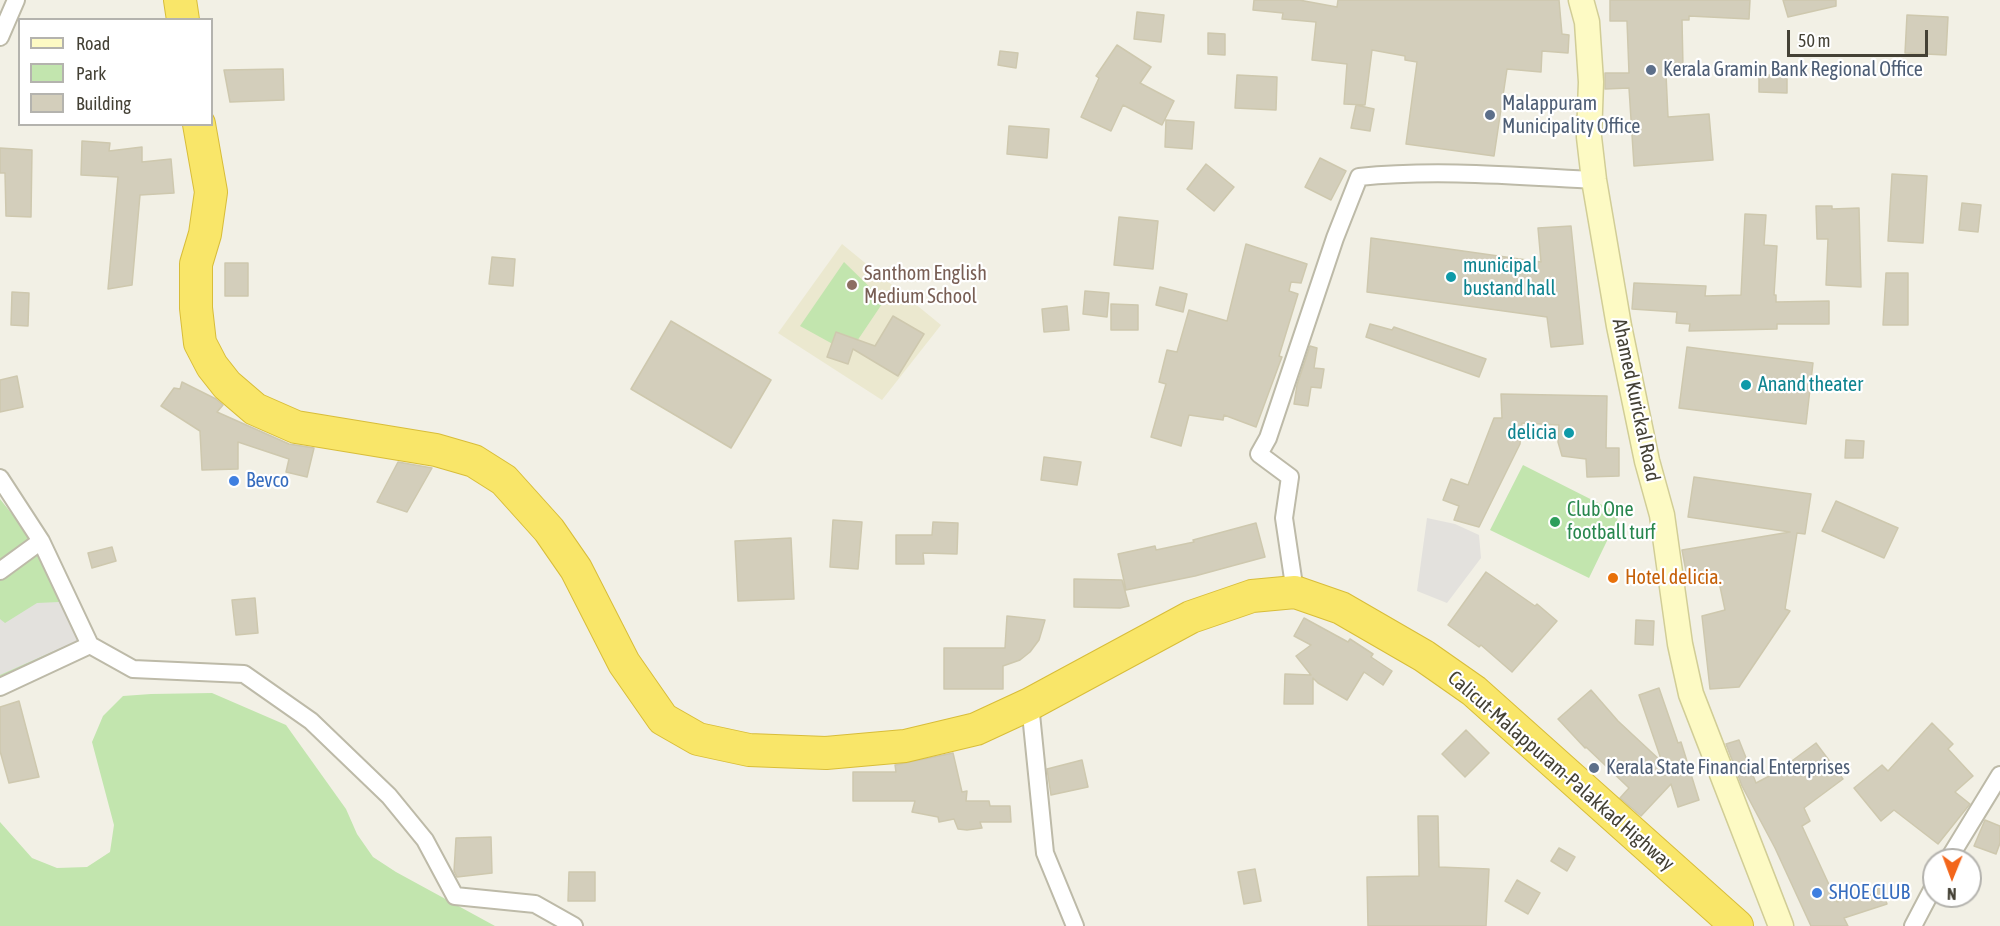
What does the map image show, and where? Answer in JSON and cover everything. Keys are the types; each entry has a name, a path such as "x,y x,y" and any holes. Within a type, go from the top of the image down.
{"highway":[{"path":"180,0 183,18"},
{"name":"Calicut-Malappuram-Palakkad Highway","path":"199,126 211,192 205,234 196,264 196,308 200,343 212,366 227,385 255,409 296,427 436,450 474,461 504,480 549,530 576,569 624,663 663,719 698,739 749,750 826,753 905,746 966,732 1030,704 1191,617 1252,596 1295,592 1341,608 1424,656 1474,691 1737,926"}],"main road":[{"name":"Ahamed Kurickal Road","path":"1581,0 1587,22 1591,82 1589,137 1594,180 1619,326 1647,461 1662,515 1680,644 1690,694 1781,926"}],"street":[{"path":"0,37 16,0"},
{"path":"1295,592 1284,518 1290,477 1259,454 1268,438 1335,238 1359,177 1386,174 1477,174 1594,180"},
{"path":"0,478 41,541 90,645 133,669 244,674 311,721 389,796 425,840 455,896 535,904 574,926"},
{"path":"0,571 41,541"},
{"path":"0,687 90,645"},
{"path":"1030,704 1046,854 1075,926"},
{"path":"1955,848 2000,775"},
{"path":"1912,926 1922,908"}],"shaded area":[{"name":"Santhom English Medium School","path":"842,244 941,325 882,400 778,333"},
{"path":"1427,518 1455,524 1479,535 1481,558 1447,603 1417,591"},
{"path":"59,602 79,640 0,675 0,619 5,623 37,603"}],"green space":[{"path":"844,262 884,301 849,353 800,326"},
{"name":"Club One football turf","path":"1523,465 1620,514 1589,578 1490,530"},
{"path":"0,499 36,544 84,644 0,681"},
{"path":"212,693 286,725 346,809 357,834 373,857 495,926 0,926 0,822 32,858 57,868 87,867 110,852 114,825 92,742 103,716 123,696"}],"building":[{"path":"1254,0 1299,0 1337,7 1338,0 1559,0 1562,34 1569,35 1568,53 1542,51 1541,72 1507,69 1494,156 1406,144 1417,62 1405,60 1405,56 1372,50 1365,105 1344,104 1347,64 1312,60 1316,22 1282,19 1283,13 1253,10"},
{"path":"1610,0 1750,0 1749,19 1689,16 1689,20 1682,20 1683,67 1673,67 1673,74 1666,74 1668,117 1709,114 1713,160 1634,166 1629,88 1605,89 1605,73 1629,73 1627,21 1610,21"},
{"path":"1783,0 1836,0 1836,6 1788,17"},
{"path":"1137,12 1164,15 1161,42 1134,39"},
{"path":"1907,15 1948,17 1946,55 1905,53"},
{"path":"1208,33 1225,34 1225,55 1208,54"},
{"path":"1117,45 1151,67 1140,83 1174,101 1162,125 1123,105 1111,131 1081,117 1099,78 1096,76"},
{"path":"1000,51 1018,53 1016,68 998,65"},
{"path":"283,69 284,100 230,102 224,70"},
{"path":"1237,75 1277,77 1276,110 1235,108"},
{"path":"1759,75 1787,75 1787,93 1759,92"},
{"path":"1356,105 1374,109 1370,131 1351,128"},
{"path":"1166,120 1194,122 1192,149 1165,147"},
{"path":"1009,126 1049,129 1047,158 1007,154"},
{"path":"82,141 110,143 109,151 142,147 142,162 171,159 174,193 140,195 132,285 108,289 118,177 81,175"},
{"path":"0,148 32,150 31,217 6,216 5,173 0,173"},
{"path":"1320,158 1346,171 1331,200 1305,187"},
{"path":"1206,164 1234,187 1214,211 1187,189"},
{"path":"1892,174 1927,176 1923,243 1888,241"},
{"path":"1962,203 1981,205 1978,232 1959,230"},
{"path":"1816,206 1832,206 1832,209 1859,208 1861,287 1826,285 1828,239 1817,239"},
{"path":"1745,214 1766,215 1764,245 1777,246 1774,295 1776,295 1776,302 1829,301 1829,324 1777,324 1777,329 1689,331 1690,324 1676,323 1677,312 1632,309 1634,283 1706,286 1705,296 1741,295"},
{"path":"1119,217 1158,221 1153,269 1114,265"},
{"name":"municipal bustand hall","path":"1571,226 1583,344 1551,347 1547,317 1367,292 1371,238 1541,262 1538,228"},
{"path":"1246,244 1307,264 1301,283 1291,282 1289,291 1298,294 1279,356 1282,357 1256,427 1224,415 1223,420 1189,415 1181,446 1151,437 1166,384 1159,382 1167,350 1177,352 1189,310 1227,321"},
{"path":"492,257 515,259 513,286 489,284"},
{"path":"225,263 248,263 248,296 225,296"},
{"path":"1886,273 1908,273 1908,325 1883,325"},
{"path":"1160,287 1187,294 1183,312 1156,305"},
{"path":"1085,291 1109,293 1107,317 1083,314"},
{"path":"12,292 29,293 28,326 11,325"},
{"path":"1111,304 1138,305 1138,330 1111,330"},
{"path":"1067,306 1069,330 1044,332 1042,309"},
{"path":"893,316 924,334 898,376 853,349 848,364 827,357 836,332 875,346"},
{"path":"671,321 771,380 731,448 631,389"},
{"path":"1370,324 1392,330 1394,327 1486,359 1479,377 1366,337"},
{"path":"1310,346 1317,348 1314,368 1324,369 1321,388 1311,387 1308,406 1294,404 1297,385"},
{"name":"Anand theater","path":"1687,347 1813,363 1806,424 1679,408"},
{"path":"17,376 23,407 0,412 0,380"},
{"path":"182,382 216,399 223,405 217,412 289,444 314,448 307,477 286,472 289,459 238,442 238,469 202,470 200,431 161,406 174,388 180,389"},
{"path":"1501,394 1607,396 1606,448 1619,448 1619,476 1587,477 1586,459 1562,456 1558,442 1559,425 1522,423 1520,444 1479,527 1454,520 1459,506 1443,500 1451,479 1468,485 1494,418 1502,418"},
{"path":"1846,440 1864,441 1863,458 1845,458"},
{"path":"1044,457 1081,462 1077,485 1041,480"},
{"path":"398,462 432,468 407,512 377,502"},
{"path":"1694,477 1811,494 1805,534 1797,533 1785,609 1790,611 1739,687 1710,689 1702,616 1725,610 1718,577 1688,582 1682,550 1790,532 1688,517"},
{"path":"1836,501 1898,528 1884,558 1822,531"},
{"path":"833,520 862,522 858,569 830,567"},
{"path":"933,522 958,523 957,554 923,553 924,564 896,564 896,535 932,535"},
{"path":"1256,523 1265,557 1195,576 1126,590 1118,554 1155,546 1156,550 1194,542 1193,540"},
{"path":"791,538 794,599 738,601 735,541"},
{"path":"112,547 116,561 92,568 88,553"},
{"path":"1486,572 1535,606 1537,604 1557,621 1512,672 1481,645 1479,647 1448,625"},
{"path":"1074,579 1122,580 1129,606 1120,608 1074,607"},
{"path":"255,598 258,633 236,635 232,600"},
{"path":"1007,616 1045,620 1039,640 1030,652 1020,660 1003,666 1003,689 944,689 944,648 1005,648"},
{"path":"1304,618 1348,642 1350,639 1373,654 1371,657 1392,671 1383,685 1364,672 1347,700 1313,678 1313,704 1284,704 1285,674 1311,675 1296,656 1311,645 1294,636"},
{"path":"1636,620 1654,621 1653,645 1635,644"},
{"path":"1659,688 1678,743 1681,742 1699,800 1678,807 1671,784 1641,816 1620,798 1629,788 1585,748 1558,719 1591,690 1618,721 1662,762 1639,695"},
{"path":"19,701 39,777 9,783 0,751 0,707"},
{"path":"1932,723 1953,744 1948,749 1973,776 1955,792 1970,804 1938,844 1894,810 1881,821 1854,788 1882,765 1888,771"},
{"path":"1466,730 1489,753 1465,777 1442,754"},
{"path":"1739,740 1756,783 1777,772 1816,743 1843,779 1804,808 1810,821 1802,826 1837,902 1881,887 1887,904 1844,918 1848,926 1811,926 1775,848 1742,786 1726,744"},
{"path":"953,753 962,792 967,791 966,801 989,801 990,806 1010,806 1011,822 980,822 982,828 958,829 954,819 939,822 938,817 912,812 915,801 853,801 853,772 896,772 895,765"},
{"path":"1082,760 1088,787 1051,795 1047,769"},
{"path":"1418,816 1438,816 1439,867 1489,869 1486,926 1368,926 1367,877 1419,876"},
{"path":"1985,820 2000,826 2000,843 1996,854 1974,846"},
{"path":"491,837 492,873 457,877 454,871 456,838"},
{"path":"1559,848 1575,857 1567,871 1551,861"},
{"path":"1255,869 1261,901 1244,904 1238,872"},
{"path":"569,872 595,872 595,901 568,901"},
{"path":"1517,880 1540,893 1528,914 1505,901"}],"place":[{"name":"Kerala Gramin Bank Regional Office","path":"1651,70"},
{"name":"Malappuram Municipality Office","path":"1490,115"},
{"name":"municipal bustand hall","path":"1451,277"},
{"name":"Santhom English Medium School","path":"852,285"},
{"name":"Anand theater","path":"1746,385"},
{"name":"delicia","path":"1569,433"},
{"name":"Bevco","path":"234,481"},
{"name":"Club One football turf","path":"1555,522"},
{"name":"Hotel delicia.","path":"1613,578"},
{"name":"Kerala State Financial Enterprises","path":"1594,768"},
{"name":"SHOE CLUB","path":"1817,893"}]}
